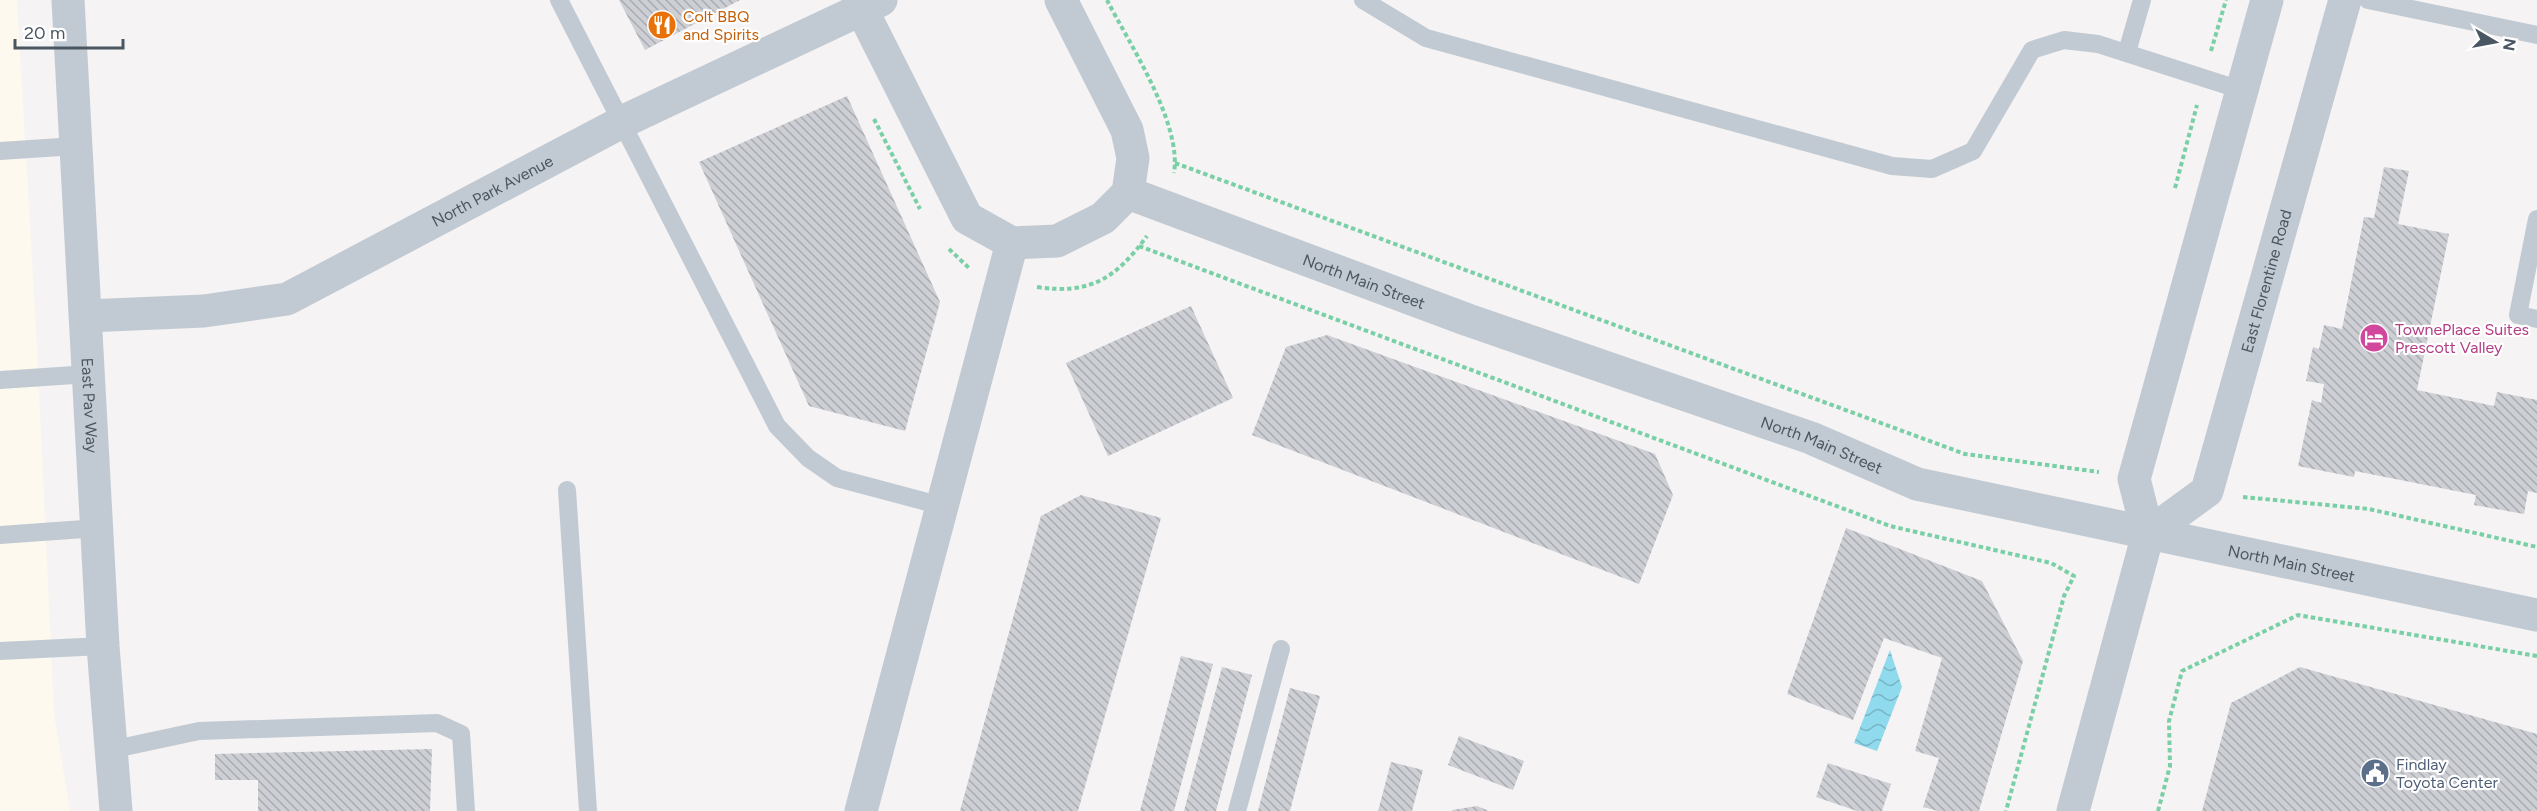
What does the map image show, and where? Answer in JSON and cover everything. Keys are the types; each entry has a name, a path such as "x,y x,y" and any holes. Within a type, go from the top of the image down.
{"street":[{"name":"East Pav Way","path":"68,0 103,646 116,811"},
{"path":"871,5 967,218 1012,243 1057,242 1103,218 1128,193 1133,158 1127,130 1061,0"},
{"path":"2073,811 2148,534 2134,479 2267,0"},
{"name":"East Florentine Road","path":"2148,534 2207,491 2345,0"},
{"name":"North Park Avenue","path":"86,316 204,311 287,299 622,122 871,5"},
{"name":"North Main Street","path":"1128,193 1468,320 1811,438 1917,484 2537,615"},
{"path":"861,811 1012,243"}],"lane":[{"path":"559,0 777,426 808,458 837,478 942,506"},
{"path":"1362,0 1426,38 1892,166 1932,170 1973,151 2032,50 2064,40 2098,44 2127,52 2241,90"},
{"path":"2127,52 2142,0"},
{"path":"2368,0 2537,35"},
{"path":"0,150 76,146"},
{"path":"2537,219 2518,315 2537,319"},
{"path":"0,380 89,374"},
{"path":"567,490 588,811"},
{"path":"0,535 98,528"},
{"path":"0,651 103,646"},
{"path":"1237,811 1281,649"},
{"path":"111,750 199,731 437,723 461,734 466,811"}],"path":[{"path":"2174,194 2226,0"},
{"path":"1175,163 1965,454 2100,472 2101,464"},
{"path":"1028,286 1054,290 1090,286 1107,279 1130,260 1149,233"},
{"path":"1139,246 1890,526 2051,563 2074,576 2064,596 2006,811"},
{"path":"2241,497 2369,509 2537,547"},
{"path":"2158,811 2170,766 2171,710 2182,671 2298,615 2537,656"}],"shaded area":[{"path":"0,0 17,0 37,346 54,714 70,811 0,811"}],"water":[{"path":"1890,650 1902,687 1877,751 1854,743"}],"building":[{"name":"Colt BBQ and Spirits","path":"619,0 740,0 645,50"},
{"path":"847,96 940,302 905,431 809,406 699,162"},
{"name":"TownePlace Suites Prescott Valley","path":"2384,167 2409,171 2398,224 2449,234 2417,390 2494,406 2497,392 2537,400 2537,493 2528,491 2524,514 2474,505 2476,495 2355,471 2354,477 2298,466 2312,400 2321,403 2324,384 2306,381 2313,347 2319,349 2324,325 2342,329 2364,217 2374,218"},
{"path":"1191,306 1233,398 1108,456 1066,363"},
{"path":"1327,335 1655,454 1673,495 1639,584 1252,435 1286,347"},
{"path":"1081,495 1161,518 1078,811 960,811 1041,516"},
{"path":"1846,528 1982,581 2023,661 1979,811 1938,811 1923,807 1939,758 1915,751 1942,658 1884,638 1853,720 1787,694"},
{"path":"1181,656 1213,664 1174,811 1140,811"},
{"path":"1222,667 1252,675 1216,811 1184,811"},
{"name":"Findlay Toyota Center","path":"2300,667 2537,734 2537,811 2202,811 2231,703"},
{"path":"1290,688 1320,696 1290,811 1258,811"},
{"path":"1459,736 1524,761 1513,790 1448,765"},
{"path":"432,749 430,811 258,811 258,780 215,780 215,754"},
{"path":"1391,762 1423,770 1412,811 1378,811"},
{"path":"1828,763 1891,784 1882,811 1857,811 1816,797"},
{"path":"1477,806 1489,811 1452,811 1452,810"}],"place":[{"name":"Colt BBQ and Spirits","path":"662,25"},
{"name":"TownePlace Suites Prescott Valley","path":"2374,338"},
{"name":"Findlay Toyota Center","path":"2375,773"}]}
